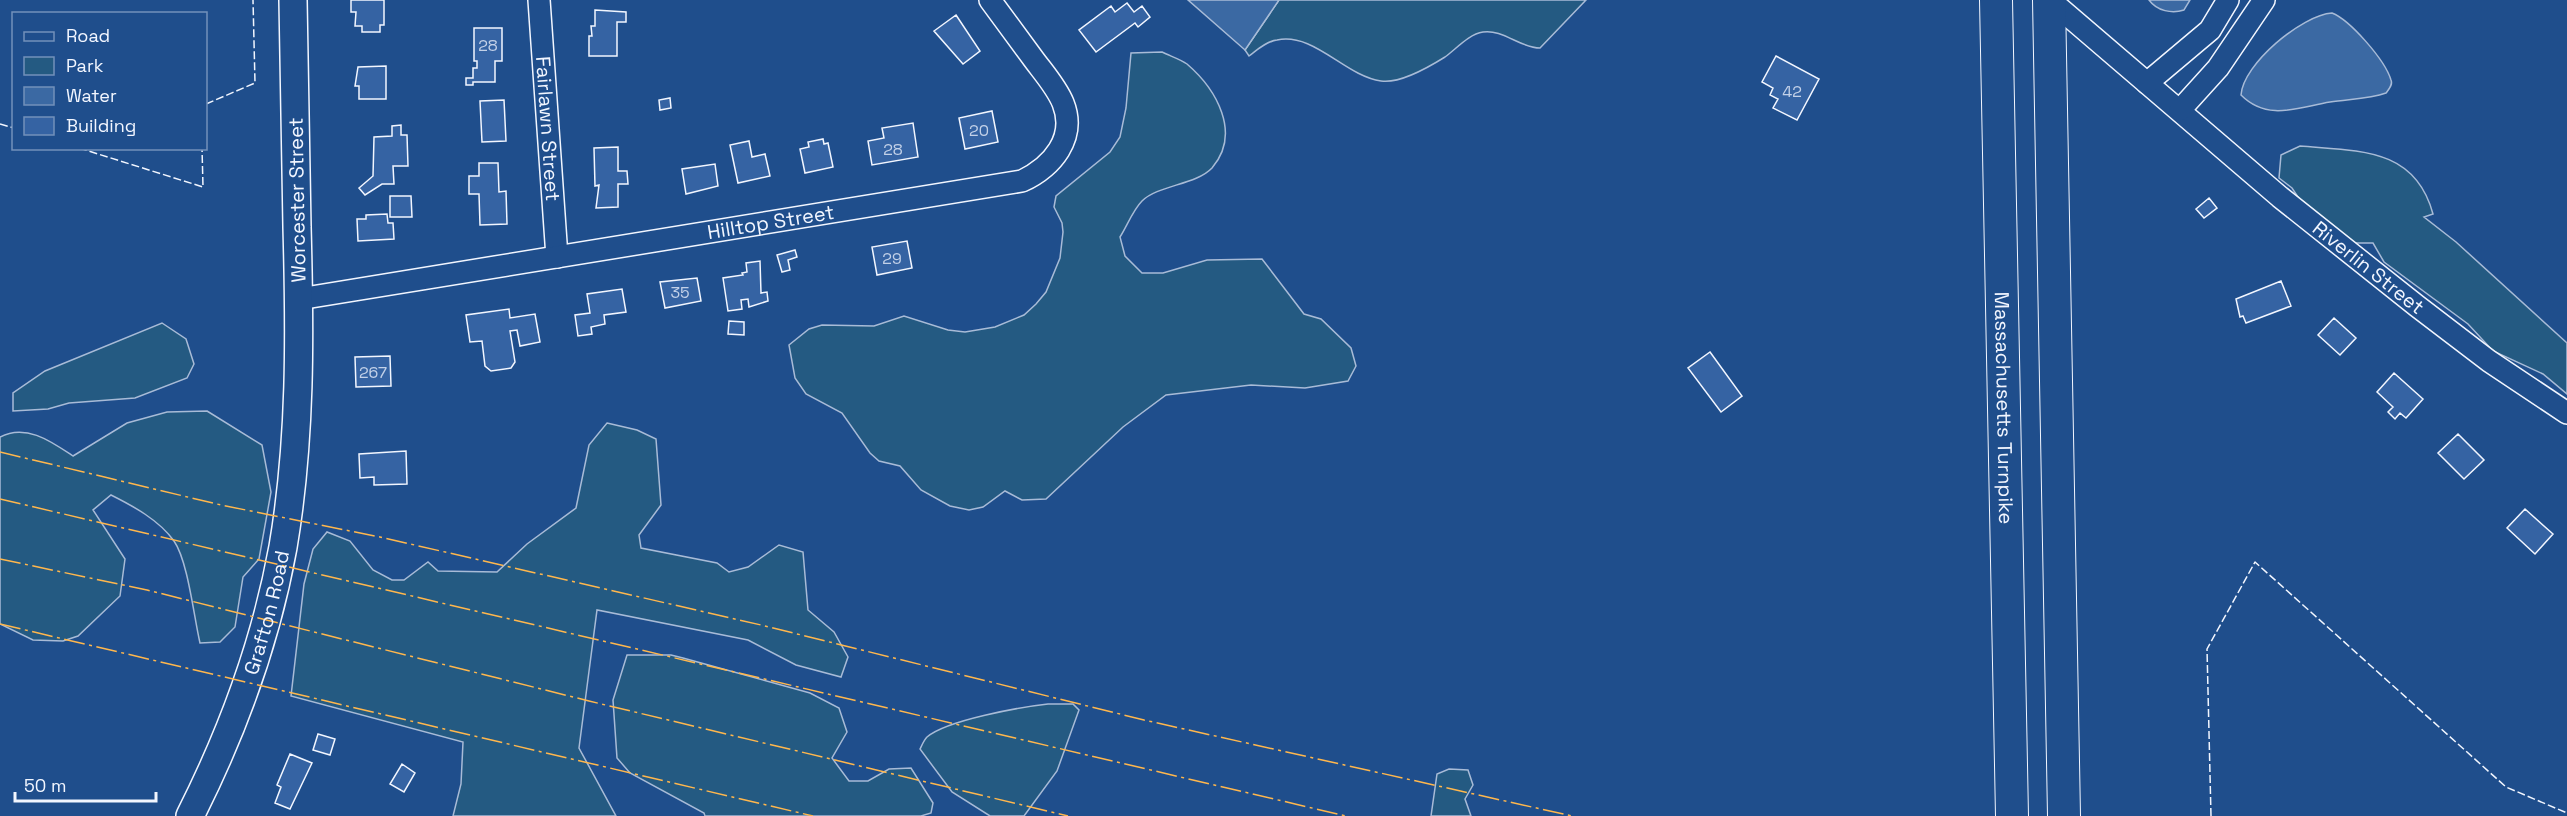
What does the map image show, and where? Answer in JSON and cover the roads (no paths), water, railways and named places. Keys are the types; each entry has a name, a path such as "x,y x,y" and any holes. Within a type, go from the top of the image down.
{"highway":[{"name":"Massachusetts Turnpike","path":"1996,0 2012,816"},
{"path":"2050,0 2064,816"}],"main road":[{"name":"Worcester Street","path":"293,0 299,399"},
{"name":"Grafton Road","path":"190,816 243,696 266,624 286,526 299,399"}],"street":[{"name":"Fairlawn Street","path":"539,0 557,257"},
{"name":"Hilltop Street","path":"299,299 1008,184 1033,175 1044,168 1061,147 1067,117 1054,88 990,0"},
{"name":"Riverlin Street","path":"2050,0 2280,197 2444,327 2567,413"},
{"path":"2147,83 2210,30 2228,0"},
{"path":"2180,110 2218,68 2264,0"}],"water":[{"path":"1188,0 1279,0 1245,50"},
{"path":"2149,0 2190,0 2184,10 2175,12 2160,9"},
{"path":"2332,13 2357,32 2382,62 2391,82 2386,93 2373,97 2284,110 2262,108 2241,95 2244,83 2252,69 2276,43 2305,22"}]}
